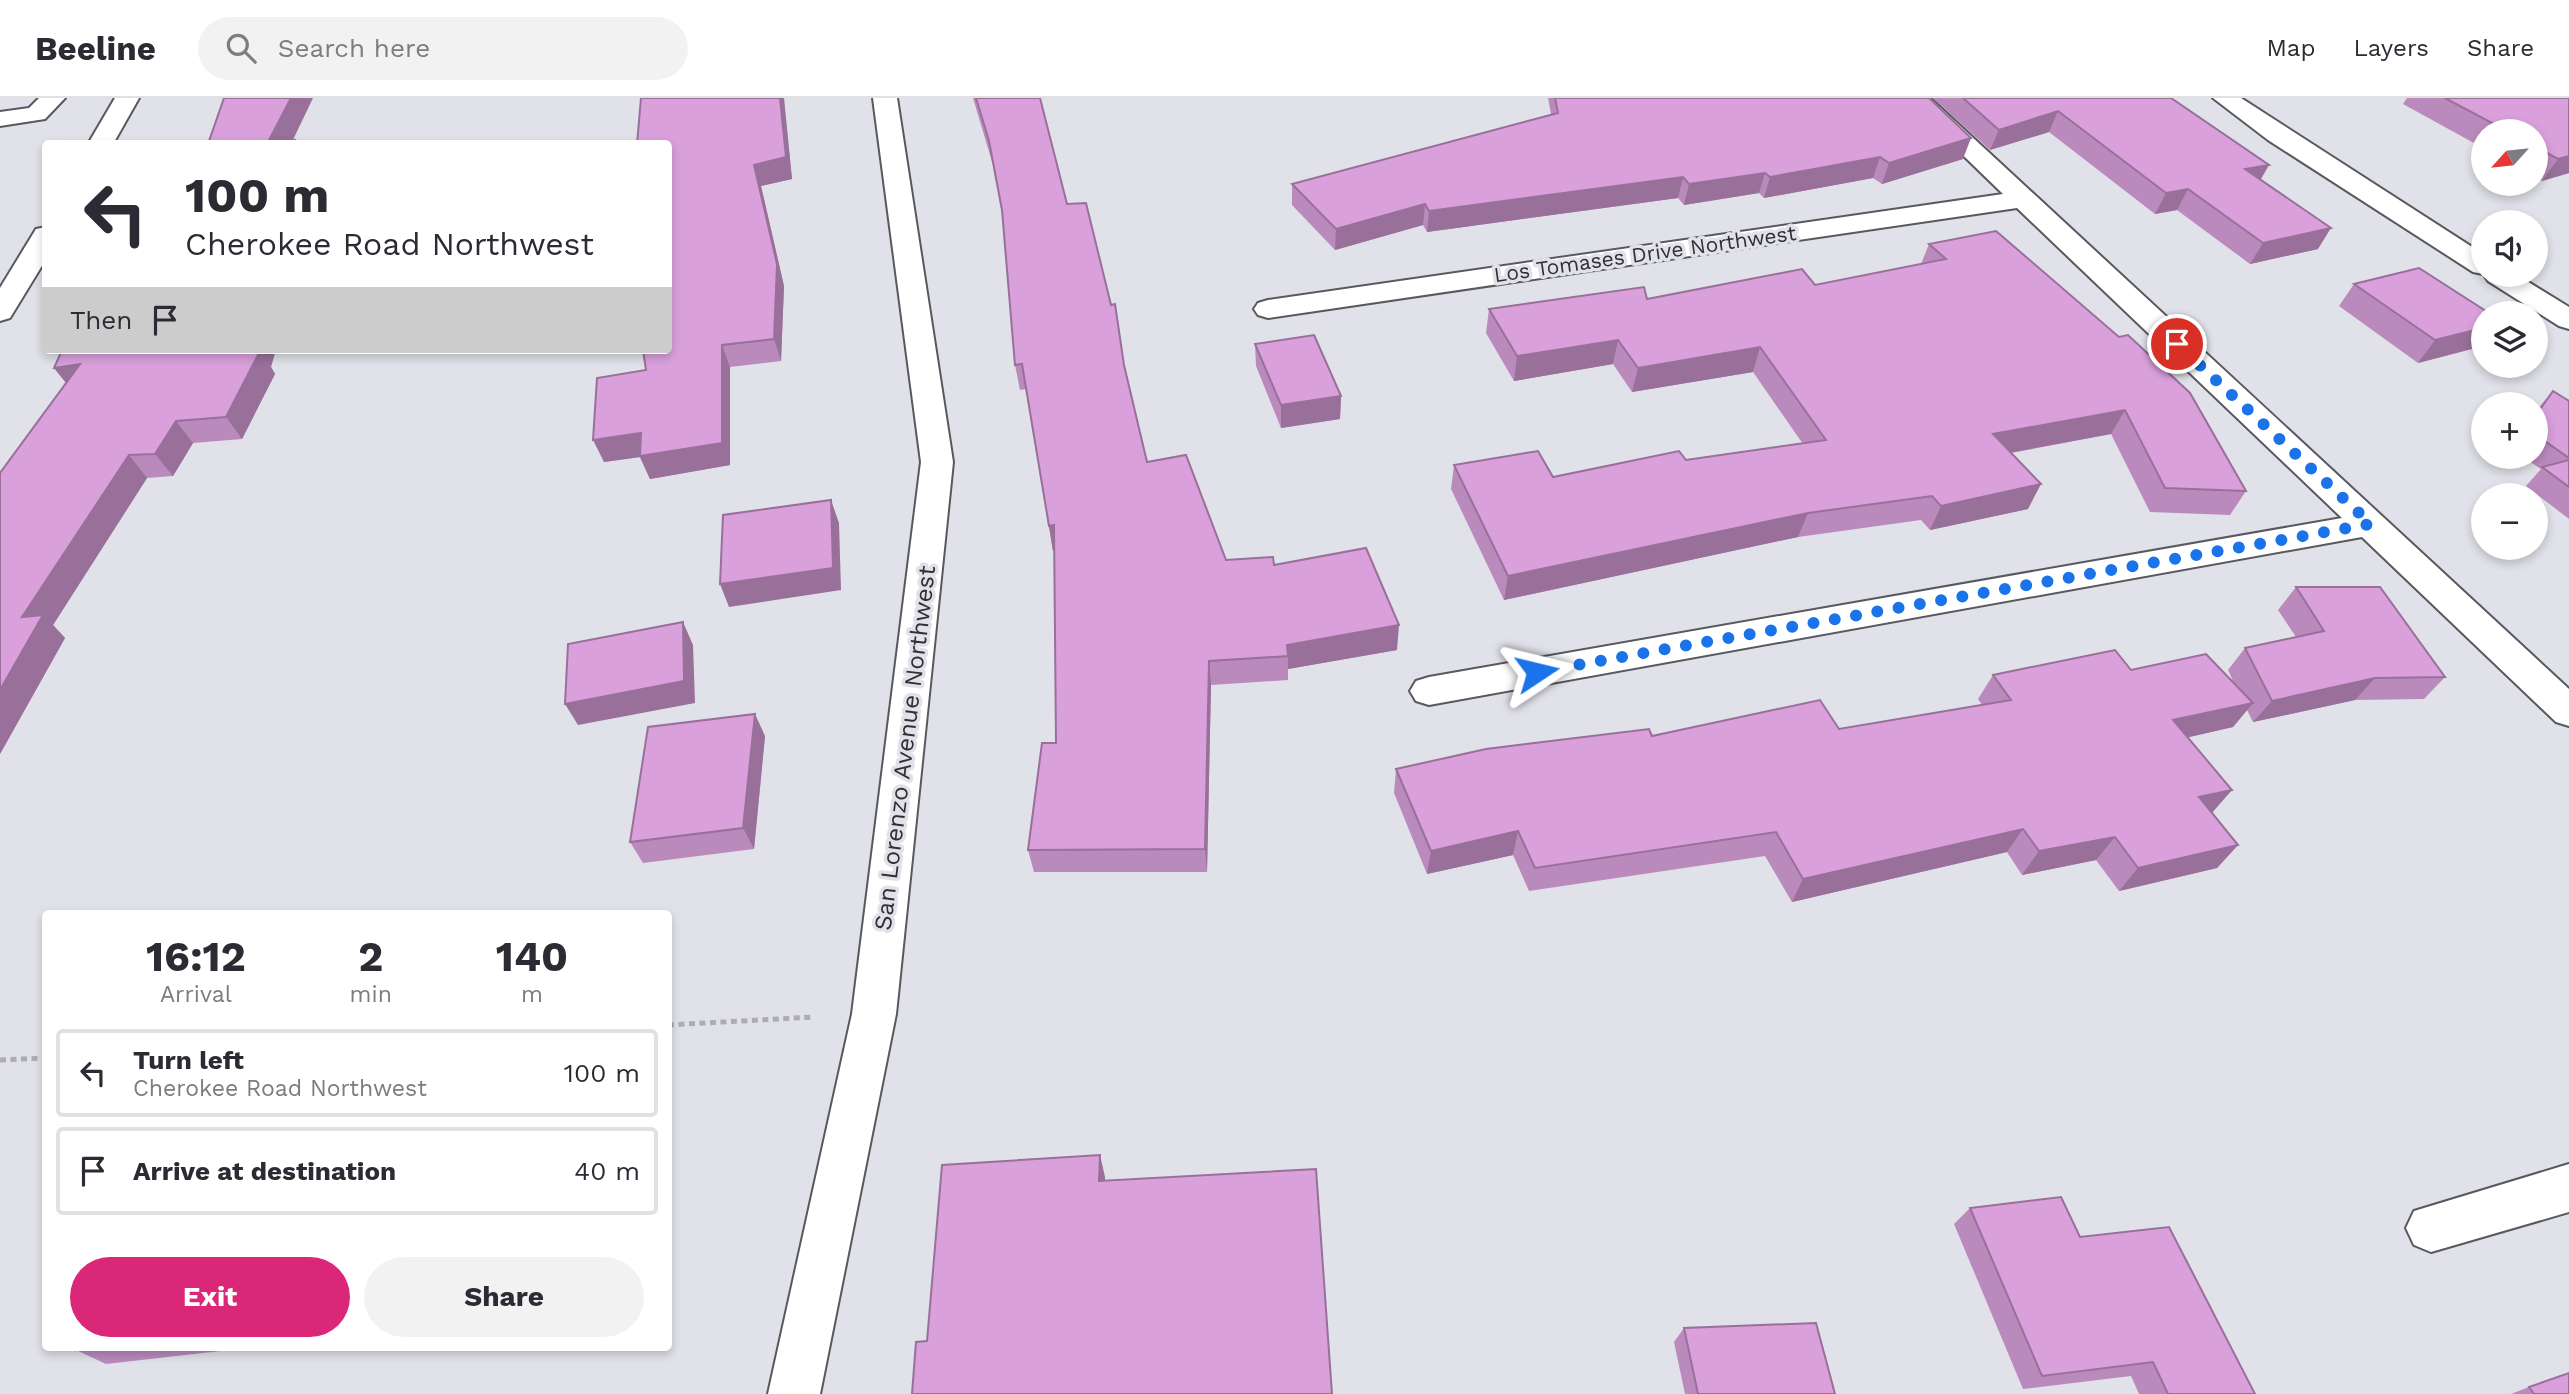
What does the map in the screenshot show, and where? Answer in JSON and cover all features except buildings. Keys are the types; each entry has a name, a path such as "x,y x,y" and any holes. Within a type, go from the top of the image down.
{"street":[{"path":"0,119 36,114 53,98"},
{"path":"102,140 127,98"},
{"name":"San Lorenzo Avenue Northwest","path":"794,1394 874,1014 937,462 885,98"},
{"path":"1916,98 2569,712"},
{"path":"2225,98 2277,135 2471,257"},
{"name":"Los Tomases Drive Northwest","path":"1268,309 2022,200"},
{"path":"0,312 42,242"},
{"path":"2517,287 2569,320"},
{"path":"1429,691 2371,524"},
{"path":"2431,1228 2569,1188"}],"path":[{"path":"672,1025 874,1014"},
{"path":"0,1060 42,1058"}],"route":[{"path":"1537,672 2371,524 2177,344"}]}
